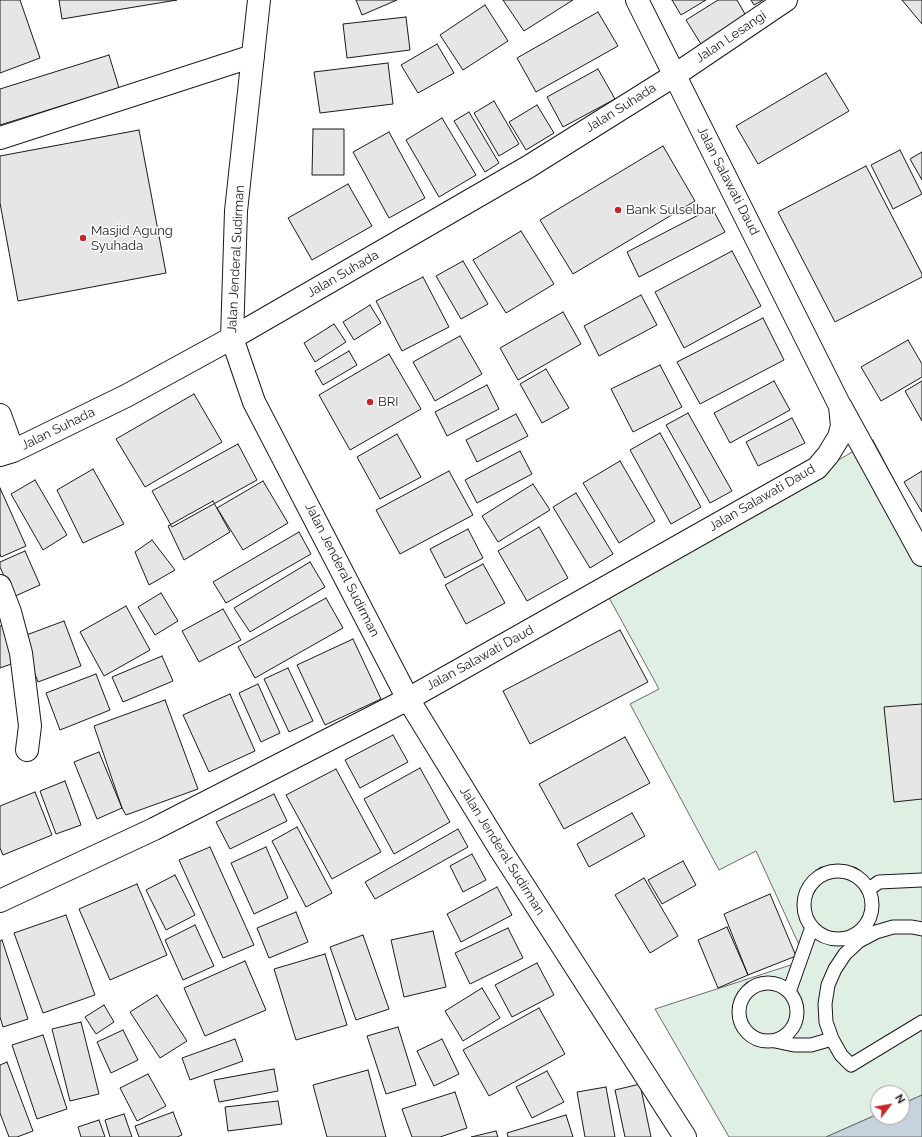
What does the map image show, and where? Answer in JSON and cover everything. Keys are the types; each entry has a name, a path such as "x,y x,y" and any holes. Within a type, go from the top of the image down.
{"main road":[{"name":"Jalan Jenderal Sudirman","path":"258,0 236,211 232,338 254,402 408,699 500,849 686,1137"},
{"name":"Jalan Salawati Daud","path":"0,901 154,829 408,699 816,468 828,455 839,437 842,426 840,406 637,0"},
{"name":"Jalan Lesangi","path":"675,75 786,0"},
{"path":"0,138 253,56"},
{"name":"Jalan Suhada","path":"7,452 126,396 232,338 528,167 675,75"},
{"path":"840,406 922,555"},
{"path":"0,415 7,452"},
{"path":"0,586 10,612 21,653 30,726 27,750"}],"lane":[{"path":"841,871 852,873 861,880 868,889 872,902 871,915 865,926 855,935 843,939 832,939 821,935 812,927 806,918 803,906 805,894 810,884 818,876 829,872 841,871"},
{"path":"868,889 879,882 922,880"},
{"path":"789,992 812,927"},
{"path":"922,929 912,927 894,927 876,932 859,941 845,954 835,969 828,986 825,1004 826,1022 832,1039 841,1055 851,1065 922,1022"},
{"path":"774,1041 784,1037 791,1031 796,1022 798,1012 796,1002 789,992 779,984 768,982 756,985 746,992 739,1003 738,1015 742,1027 751,1036 762,1041 774,1041 794,1045 811,1045 832,1039"}],"green space":[{"path":"873,440 922,533 922,1095 910,1100 910,1085 870,1085 870,1118 826,1137 729,1137 655,1009 806,960 756,851 719,870 630,704 659,689 607,594"}],"shaded area":[{"path":"922,1095 922,1137 826,1137 870,1118 870,1125 910,1125 910,1100"}],"building":[{"path":"0,0 20,0 40,58 0,73"},
{"path":"59,0 177,0 62,19"},
{"path":"356,0 397,0 362,15"},
{"path":"503,0 573,0 524,31"},
{"path":"672,0 706,0 681,15"},
{"path":"718,0 737,0 749,21 704,49 686,20"},
{"path":"751,0 763,0 754,5"},
{"path":"902,0 922,0 922,24"},
{"path":"485,5 508,41 463,70 440,35"},
{"path":"598,12 618,46 536,92 517,58"},
{"path":"406,17 410,50 347,58 343,24"},
{"path":"437,44 454,73 418,93 401,65"},
{"path":"109,55 119,88 0,125 0,89"},
{"path":"388,63 393,104 320,113 314,72"},
{"path":"598,69 615,99 563,127 547,97"},
{"path":"826,73 849,111 758,164 736,126"},
{"path":"494,101 519,144 499,156 474,113"},
{"path":"537,105 554,133 526,150 509,122"},
{"path":"469,112 499,163 485,172 454,121"},
{"path":"442,118 476,175 439,197 406,140"},
{"path":"313,129 344,129 344,175 312,175"},
{"name":"Masjid Agung Syuhada","path":"139,130 166,273 18,301 0,203 0,156"},
{"path":"389,132 425,198 389,218 353,152"},
{"name":"Bank Sulselbar","path":"663,146 695,201 573,274 540,220"},
{"path":"900,150 922,194 893,209 871,165"},
{"path":"922,152 922,180 910,159"},
{"path":"866,166 922,274 922,277 835,322 778,212"},
{"path":"348,184 372,226 312,260 288,218"},
{"path":"712,208 725,232 639,277 627,252"},
{"path":"521,231 554,284 506,313 473,260"},
{"path":"732,251 761,306 684,348 655,292"},
{"path":"463,261 488,304 461,319 436,276"},
{"path":"423,277 449,327 402,351 376,301"},
{"path":"641,295 657,325 599,356 584,326"},
{"path":"370,305 381,323 354,340 343,322"},
{"path":"563,312 581,344 518,380 500,348"},
{"path":"763,318 784,360 700,404 677,362"},
{"path":"334,324 346,342 315,362 304,343"},
{"path":"460,336 482,374 435,401 413,362"},
{"path":"908,340 922,364 922,377 881,401 861,367"},
{"path":"349,351 357,365 323,385 315,371"},
{"name":"BRI","path":"389,354 421,409 350,450 319,395"},
{"path":"660,365 682,407 633,432 611,389"},
{"path":"546,369 569,408 542,423 520,384"},
{"path":"774,381 790,410 730,443 714,413"},
{"path":"922,381 922,421 905,391"},
{"path":"487,385 499,409 447,436 435,412"},
{"path":"194,394 222,442 145,487 116,439"},
{"path":"688,413 732,491 710,503 666,425"},
{"path":"516,414 528,436 477,462 466,440"},
{"path":"792,418 805,443 758,466 746,442"},
{"path":"660,433 701,507 671,524 630,450"},
{"path":"397,434 421,477 380,499 357,457"},
{"path":"238,444 257,480 172,527 152,491"},
{"path":"520,451 532,474 477,503 465,480"},
{"path":"620,461 655,521 619,543 583,483"},
{"path":"93,469 124,524 83,543 57,490"},
{"path":"449,471 473,515 400,554 376,510"},
{"path":"922,471 922,512 904,482"},
{"path":"35,480 67,535 43,550 11,494"},
{"path":"263,481 288,523 243,550 217,508"},
{"path":"533,484 550,510 498,542 482,516"},
{"path":"0,488 26,546 1,557 0,554"},
{"path":"576,493 613,554 590,568 553,507"},
{"path":"213,501 230,532 184,560 168,526"},
{"path":"539,527 568,578 527,601 498,551"},
{"path":"468,529 483,558 445,578 430,549"},
{"path":"299,532 311,554 226,603 213,582"},
{"path":"152,540 175,570 149,585 135,552"},
{"path":"25,551 40,585 13,597 0,567 0,562"},
{"path":"310,562 325,587 250,632 234,608"},
{"path":"483,564 505,603 466,624 445,585"},
{"path":"161,593 178,621 155,635 138,607"},
{"path":"326,598 343,628 255,678 238,647"},
{"path":"126,606 150,650 104,676 80,632"},
{"path":"223,609 241,640 199,662 182,631"},
{"path":"64,621 81,666 38,682 21,637"},
{"path":"5,625 17,662 0,668 0,626"},
{"path":"620,630 648,682 530,744 503,691"},
{"path":"353,639 381,699 325,725 297,665"},
{"path":"162,656 173,681 123,702 112,677"},
{"path":"288,668 313,721 289,732 264,679"},
{"path":"96,674 110,710 60,730 46,693"},
{"path":"258,684 280,733 261,742 239,693"},
{"path":"230,694 255,751 209,772 183,715"},
{"path":"165,700 198,789 126,815 122,808 94,726"},
{"path":"922,704 922,799 894,802 884,707"},
{"path":"393,735 408,762 360,788 345,760"},
{"path":"625,737 650,783 564,829 539,784"},
{"path":"99,752 122,808 97,819 74,762"},
{"path":"420,768 450,822 394,854 364,799"},
{"path":"336,769 381,852 332,879 286,795"},
{"path":"65,781 81,825 56,834 40,791"},
{"path":"35,792 52,835 3,855 0,848 0,806"},
{"path":"274,794 287,821 230,849 216,822"},
{"path":"632,813 645,836 589,867 577,844"},
{"path":"297,827 332,893 306,907 272,841"},
{"path":"458,829 468,847 375,899 365,882"},
{"path":"210,847 254,945 223,958 179,860"},
{"path":"266,847 288,898 254,914 231,863"},
{"path":"472,854 486,880 463,892 450,866"},
{"path":"683,861 696,885 662,904 648,880"},
{"path":"175,875 195,915 166,930 146,890"},
{"path":"644,878 678,936 650,953 615,895"},
{"path":"137,884 167,955 110,980 79,909"},
{"path":"497,887 512,915 461,942 447,914"},
{"path":"770,894 796,956 748,975 724,914"},
{"path":"296,912 308,942 269,958 257,928"},
{"path":"66,915 95,995 43,1013 14,933"},
{"path":"195,925 214,966 183,980 165,940"},
{"path":"727,927 748,975 718,988 698,940"},
{"path":"508,928 523,958 470,984 455,953"},
{"path":"433,931 446,987 404,997 391,940"},
{"path":"363,935 389,1009 356,1020 330,947"},
{"path":"2,940 28,1019 3,1027 0,1017 0,941"},
{"path":"325,954 347,1025 296,1040 274,969"},
{"path":"245,961 266,1010 205,1036 184,988"},
{"path":"537,963 554,995 512,1017 495,985"},
{"path":"482,988 500,1018 463,1041 445,1011"},
{"path":"157,995 187,1041 160,1058 130,1012"},
{"path":"104,1005 114,1022 96,1034 85,1017"},
{"path":"539,1008 565,1054 489,1096 463,1050"},
{"path":"81,1022 99,1094 70,1101 52,1029"},
{"path":"398,1027 416,1085 386,1094 367,1036"},
{"path":"123,1030 138,1060 111,1073 97,1042"},
{"path":"43,1035 67,1109 37,1119 12,1045"},
{"path":"235,1039 243,1061 190,1080 182,1058"},
{"path":"442,1039 459,1074 434,1086 417,1051"},
{"path":"7,1062 33,1131 17,1137 9,1137 0,1113 0,1065"},
{"path":"274,1069 278,1091 219,1102 214,1080"},
{"path":"368,1070 386,1137 327,1137 313,1085"},
{"path":"547,1071 564,1102 532,1118 516,1087"},
{"path":"148,1074 166,1106 137,1121 120,1088"},
{"path":"640,1084 651,1137 625,1137 615,1090"},
{"path":"606,1087 615,1137 585,1137 577,1092"},
{"path":"455,1092 467,1128 440,1137 412,1137 402,1109"},
{"path":"278,1101 282,1124 228,1131 225,1107"},
{"path":"173,1112 182,1135 177,1137 139,1137 135,1126"},
{"path":"124,1114 132,1137 110,1137 105,1120"},
{"path":"566,1115 573,1137 508,1137 507,1133"},
{"path":"99,1120 105,1137 81,1137 78,1127"},
{"path":"496,1131 498,1137 471,1137"}],"place":[{"name":"Bank Sulselbar","path":"618,210"},
{"name":"Masjid Agung Syuhada","path":"83,238"},
{"name":"BRI","path":"370,402"}]}
